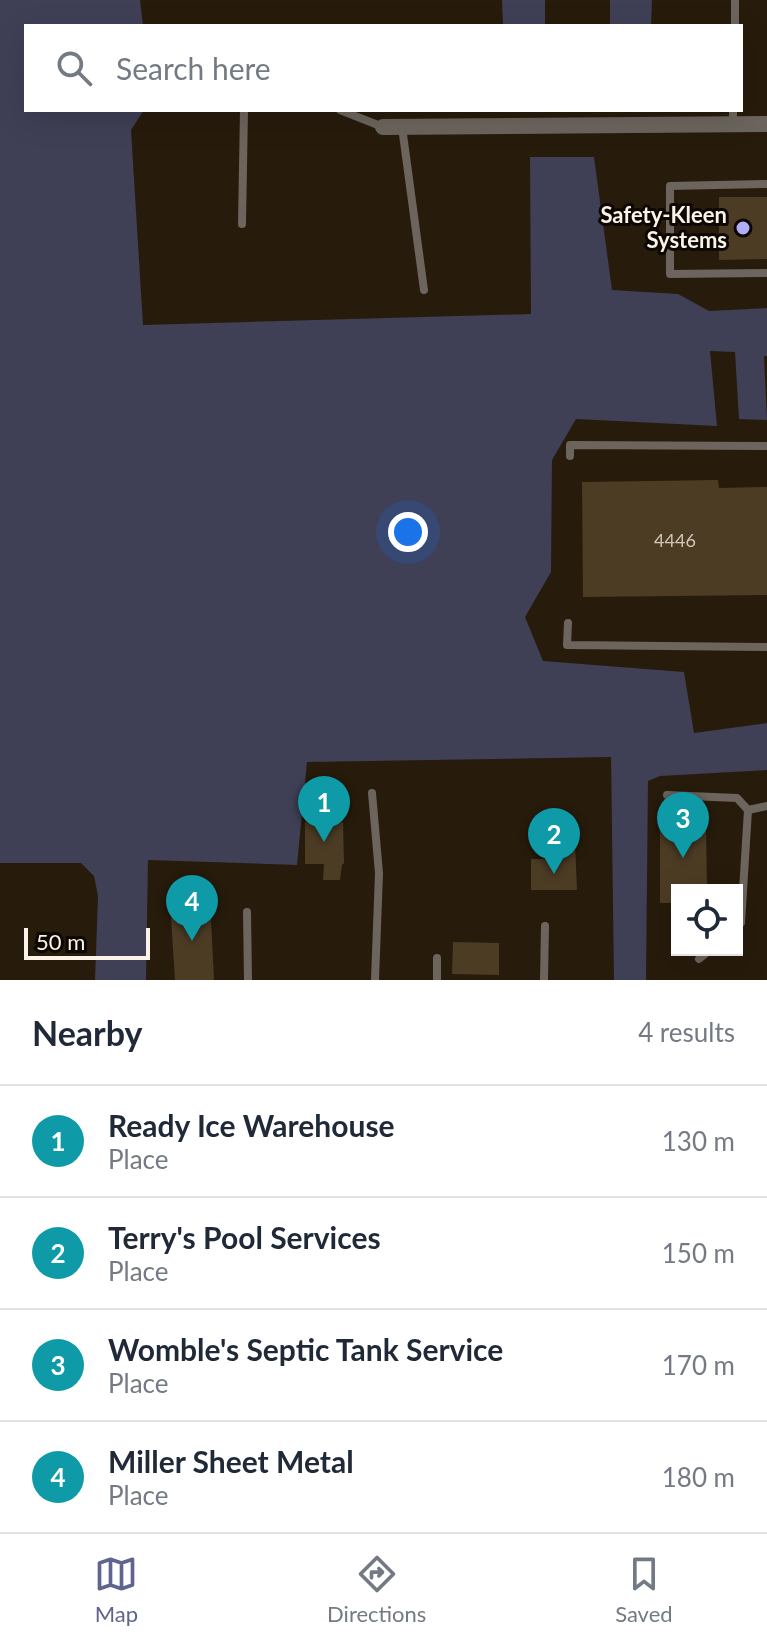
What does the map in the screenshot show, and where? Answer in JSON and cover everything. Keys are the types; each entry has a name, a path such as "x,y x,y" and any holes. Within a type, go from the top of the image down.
{"street":[{"path":"383,127 565,118 733,117 767,124"}],"lane":[{"path":"735,0 735,24"},
{"path":"242,224 244,112"},
{"path":"345,112 383,127"},
{"path":"402,127 424,290"},
{"path":"767,184 670,186 670,274 767,273"},
{"path":"570,456 570,445 767,446"},
{"path":"568,623 567,645 767,647"},
{"path":"372,793 379,873 375,980"},
{"path":"667,795 737,798 748,810 743,891"},
{"path":"748,810 767,806"},
{"path":"247,912 248,980"},
{"path":"544,980 545,926"},
{"path":"699,959 703,956"},
{"path":"437,958 437,980"}],"shaded area":[{"path":"0,0 140,0 143,24 24,24 24,112 143,112 131,130 143,325 531,314 530,157 594,157 612,290 678,294 709,311 767,308 767,356 764,356 767,420 739,419 735,352 710,351 717,426 576,419 552,460 551,572 525,617 543,661 684,672 694,733 767,723 767,770 660,776 648,781 646,980 614,980 611,757 307,762 297,865 148,860 146,980 95,980 98,896 94,876 81,863 0,863"},
{"path":"502,0 545,0 545,24 503,24"},
{"path":"610,0 652,0 651,24 610,24"}],"building":[{"name":"Safety-Kleen Systems","path":"719,197 767,197 767,259 719,260"},
{"path":"718,480 719,488 767,487 767,595 583,597 582,482"},
{"path":"305,822 343,822 344,863 340,880 323,880 324,864 305,864"},
{"path":"706,826 707,884 671,884 671,903 660,903 660,827"},
{"path":"546,843 575,843 577,890 531,890 531,859 546,859"},
{"path":"210,900 214,980 175,980 170,902"},
{"path":"453,942 499,943 499,975 452,974"}],"place":[{"name":"Safety-Kleen Systems","path":"743,228"},
{"name":"Ready Ice Warehouse","path":"324,842"},
{"name":"Womble's Septic Tank Service","path":"683,858"},
{"name":"Terry's Pool Services","path":"554,874"},
{"name":"Miller Sheet Metal","path":"192,941"}]}
